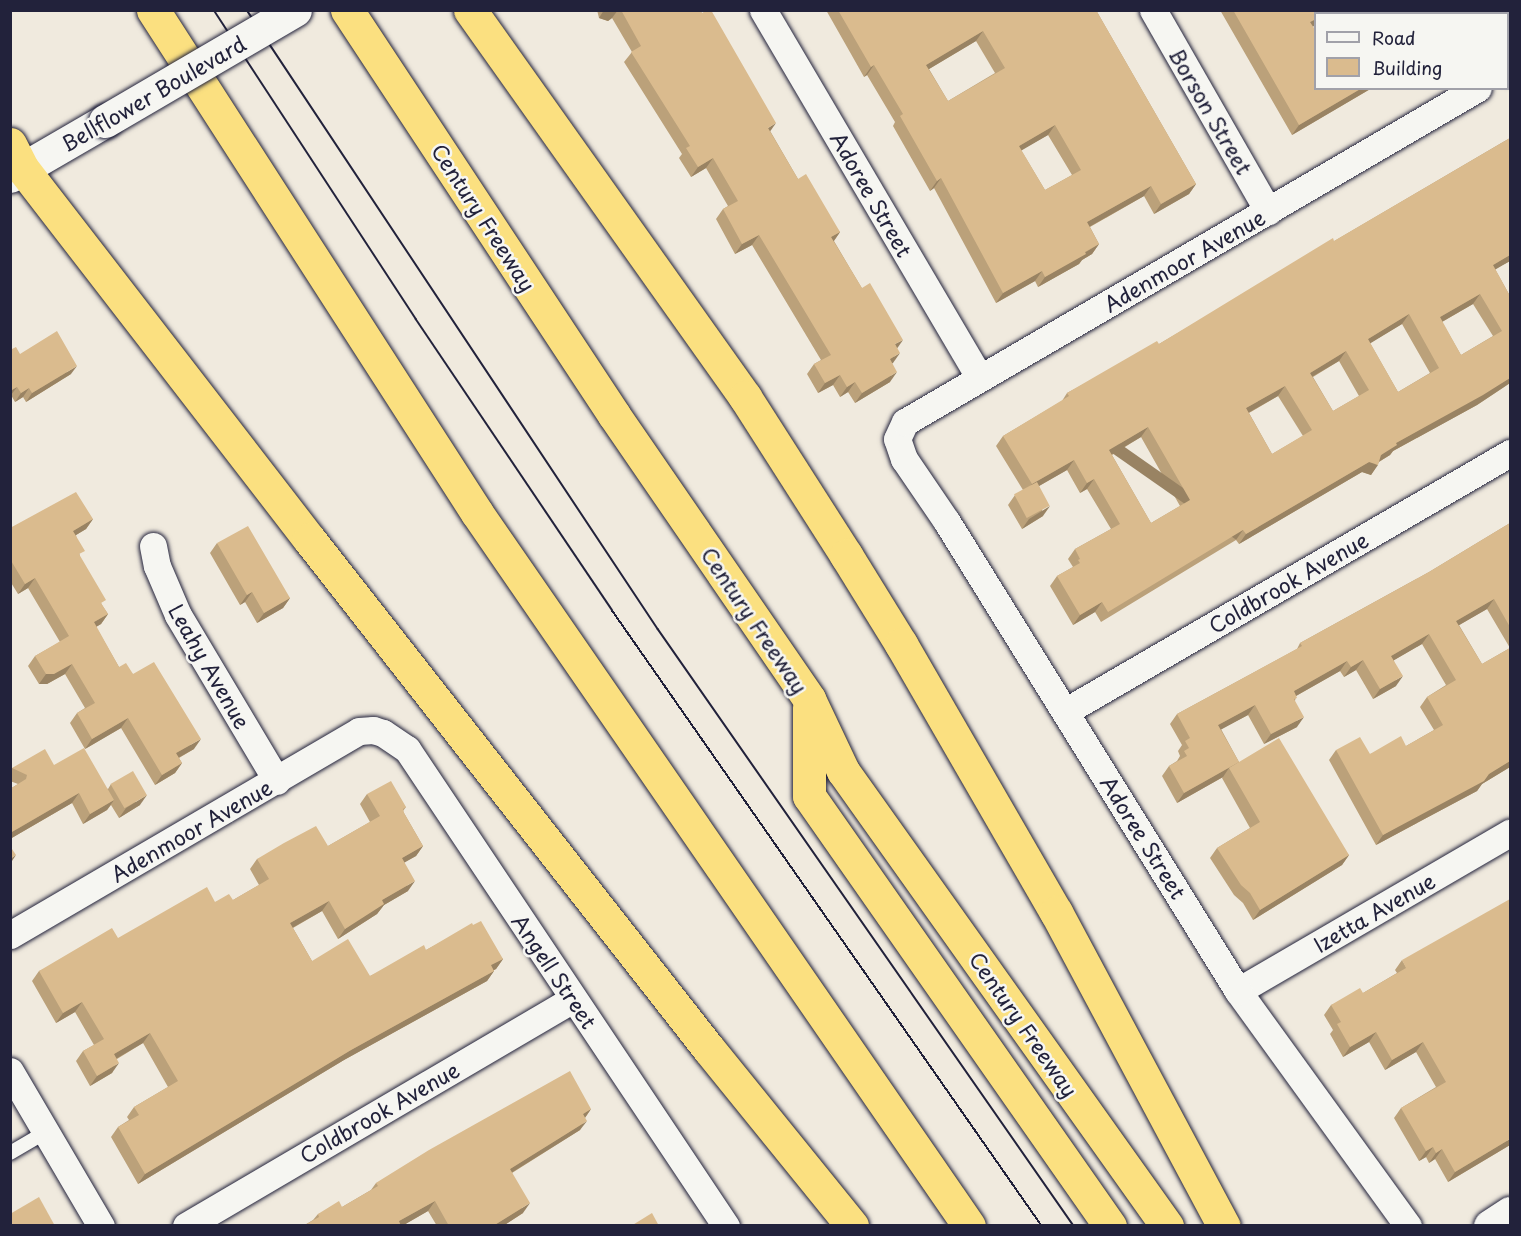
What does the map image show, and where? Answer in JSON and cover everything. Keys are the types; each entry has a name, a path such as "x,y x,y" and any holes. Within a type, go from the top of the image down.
{"highway":[{"path":"153,10 477,513 969,1226"},
{"name":"Century Freeway","path":"347,10 615,415 809,699 843,771 1167,1226"},
{"path":"470,10 745,398 846,555 901,644 1056,912 1224,1226"},
{"path":"15,163 694,1029 852,1226"},
{"path":"809,699 809,796 1110,1226"}],"main road":[{"name":"Bellflower Boulevard","path":"15,163 105,121 295,10"},
{"path":"1490,1226 1510,1214"}],"street":[{"name":"Adoree Street","path":"763,10 980,378"},
{"name":"Borson Street","path":"1153,10 1268,211"},
{"name":"Adenmoor Avenue","path":"897,438 905,422 1475,90"},
{"name":"Adoree Street","path":"897,438 904,459 947,522 1066,711 1238,991 1408,1226"},
{"name":"Coldbrook Avenue","path":"1066,711 1510,453"},
{"name":"Leahy Avenue","path":"153,546 157,566 178,615 277,781"},
{"name":"Adenmoor Avenue","path":"10,935 359,731 373,730"},
{"name":"Angell Street","path":"373,730 391,737 407,749 726,1226"},
{"name":"Izetta Avenue","path":"1238,991 1510,833"},
{"name":"Coldbrook Avenue","path":"186,1226 573,999"},
{"path":"10,1071 101,1226"}],"lane":[{"path":"10,1153 46,1132"}],"building":[{"path":"621,10 700,10 702,13 711,10 776,123 768,128 798,179 806,174 840,232 831,237 862,288 870,283 903,340 895,344 900,353 890,359 897,372 862,393 855,382 847,387 840,375 825,383 814,364 831,355 759,235 742,244 723,209 738,201 713,158 698,167 686,148 690,146 631,52 641,46"},
{"path":"838,10 1096,10 1196,184 1161,204 1151,186 1087,222 1099,244 1045,277 1042,271 1003,293 941,178 937,181 900,116 903,114 874,65 871,67","holes":["983,31 1005,68 948,101 926,65","1055,125 1081,170 1045,190 1019,146"]},
{"path":"1233,10 1329,10 1314,12 1314,20 1310,22 1314,28 1314,90 1359,90 1299,125"},
{"path":"1400,10 1487,10 1487,12 1400,12"},
{"path":"1510,138 1510,255 1493,265 1510,296 1510,378 1396,443 1397,445 1381,455 1378,465 1369,462 1246,534 1243,530 1108,612 1102,602 1080,615 1057,576 1080,563 1075,549 1120,524 1094,479 1087,483 1074,460 1032,484 1003,436 1069,396 1067,393 1157,341 1159,344 1333,238 1334,241","holes":["1480,294 1502,331 1461,355 1440,317","1409,314 1439,368 1398,392 1368,339","1346,351 1369,390 1333,411 1310,373","1285,386 1312,430 1272,454 1246,408","1148,427 1190,500 1151,523 1109,450"]},
{"path":"57,331 77,366 32,393 29,388 21,393 17,387 10,391 10,350 16,347 20,354"},
{"path":"1037,482 1050,506 1027,518 1014,494"},
{"path":"76,492 93,519 73,531 85,551 79,554 106,600 101,603 108,614 94,622 119,667 126,663 133,674 154,662 201,739 176,753 182,763 162,775 128,718 92,739 77,713 95,703 72,664 54,674 46,674 35,656 69,636 35,578 25,584 10,559 10,528"},
{"path":"1510,523 1510,627 1494,599 1456,621 1482,664 1510,648 1510,761 1489,774 1484,781 1383,835 1336,750 1360,737 1370,754 1401,736 1406,746 1443,725 1427,697 1456,680 1429,634 1391,656 1403,676 1380,689 1363,660 1351,667 1347,661 1294,691 1297,698 1294,699 1304,717 1271,734 1255,705 1218,725 1239,762 1184,793 1169,766 1187,756 1184,751 1189,748 1185,741 1190,738 1177,714 1302,646 1300,643 1429,572"},
{"path":"248,526 290,598 264,613 252,592 247,595 217,543"},
{"path":"1279,738 1349,855 1260,910 1217,848 1260,822 1229,768"},
{"path":"84,748 114,800 90,814 79,793 10,833 10,789 26,779 27,775 12,768 45,749 54,765"},
{"path":"133,771 147,795 124,808 110,784"},
{"path":"391,781 406,807 403,809 404,813 423,846 402,858 415,881 382,900 384,904 345,929 329,901 290,923 312,961 348,939 370,976 424,945 426,950 472,923 473,925 481,921 503,959 491,965 494,971 351,1050 145,1174 118,1127 139,1115 134,1107 178,1081 150,1033 114,1054 119,1063 97,1076 83,1051 104,1039 82,1002 63,1013 39,971 112,928 118,938 207,887 215,902 229,894 233,900 269,879 257,859 284,843 316,826 328,846 380,816 367,794"},
{"path":"10,846 16,855 10,859"},
{"path":"1510,899 1510,1139 1455,1172 1442,1149 1436,1153 1433,1147 1426,1151 1401,1108 1446,1082 1423,1042 1392,1060 1376,1032 1350,1047 1337,1024 1341,1022 1331,1005 1360,988 1363,993 1406,968 1402,960"},
{"path":"570,1071 591,1109 583,1114 587,1121 510,1169 530,1203 493,1226 449,1226 435,1201 399,1221 401,1226 303,1226 339,1201 342,1207 378,1186 376,1183 429,1150"},
{"path":"39,1197 55,1226 10,1226 10,1214"},
{"path":"652,1213 659,1226 631,1226"}],"tram line":[{"path":"214,10 416,319 612,610 1042,1226"},
{"path":"247,10 658,629 1074,1226"}]}
